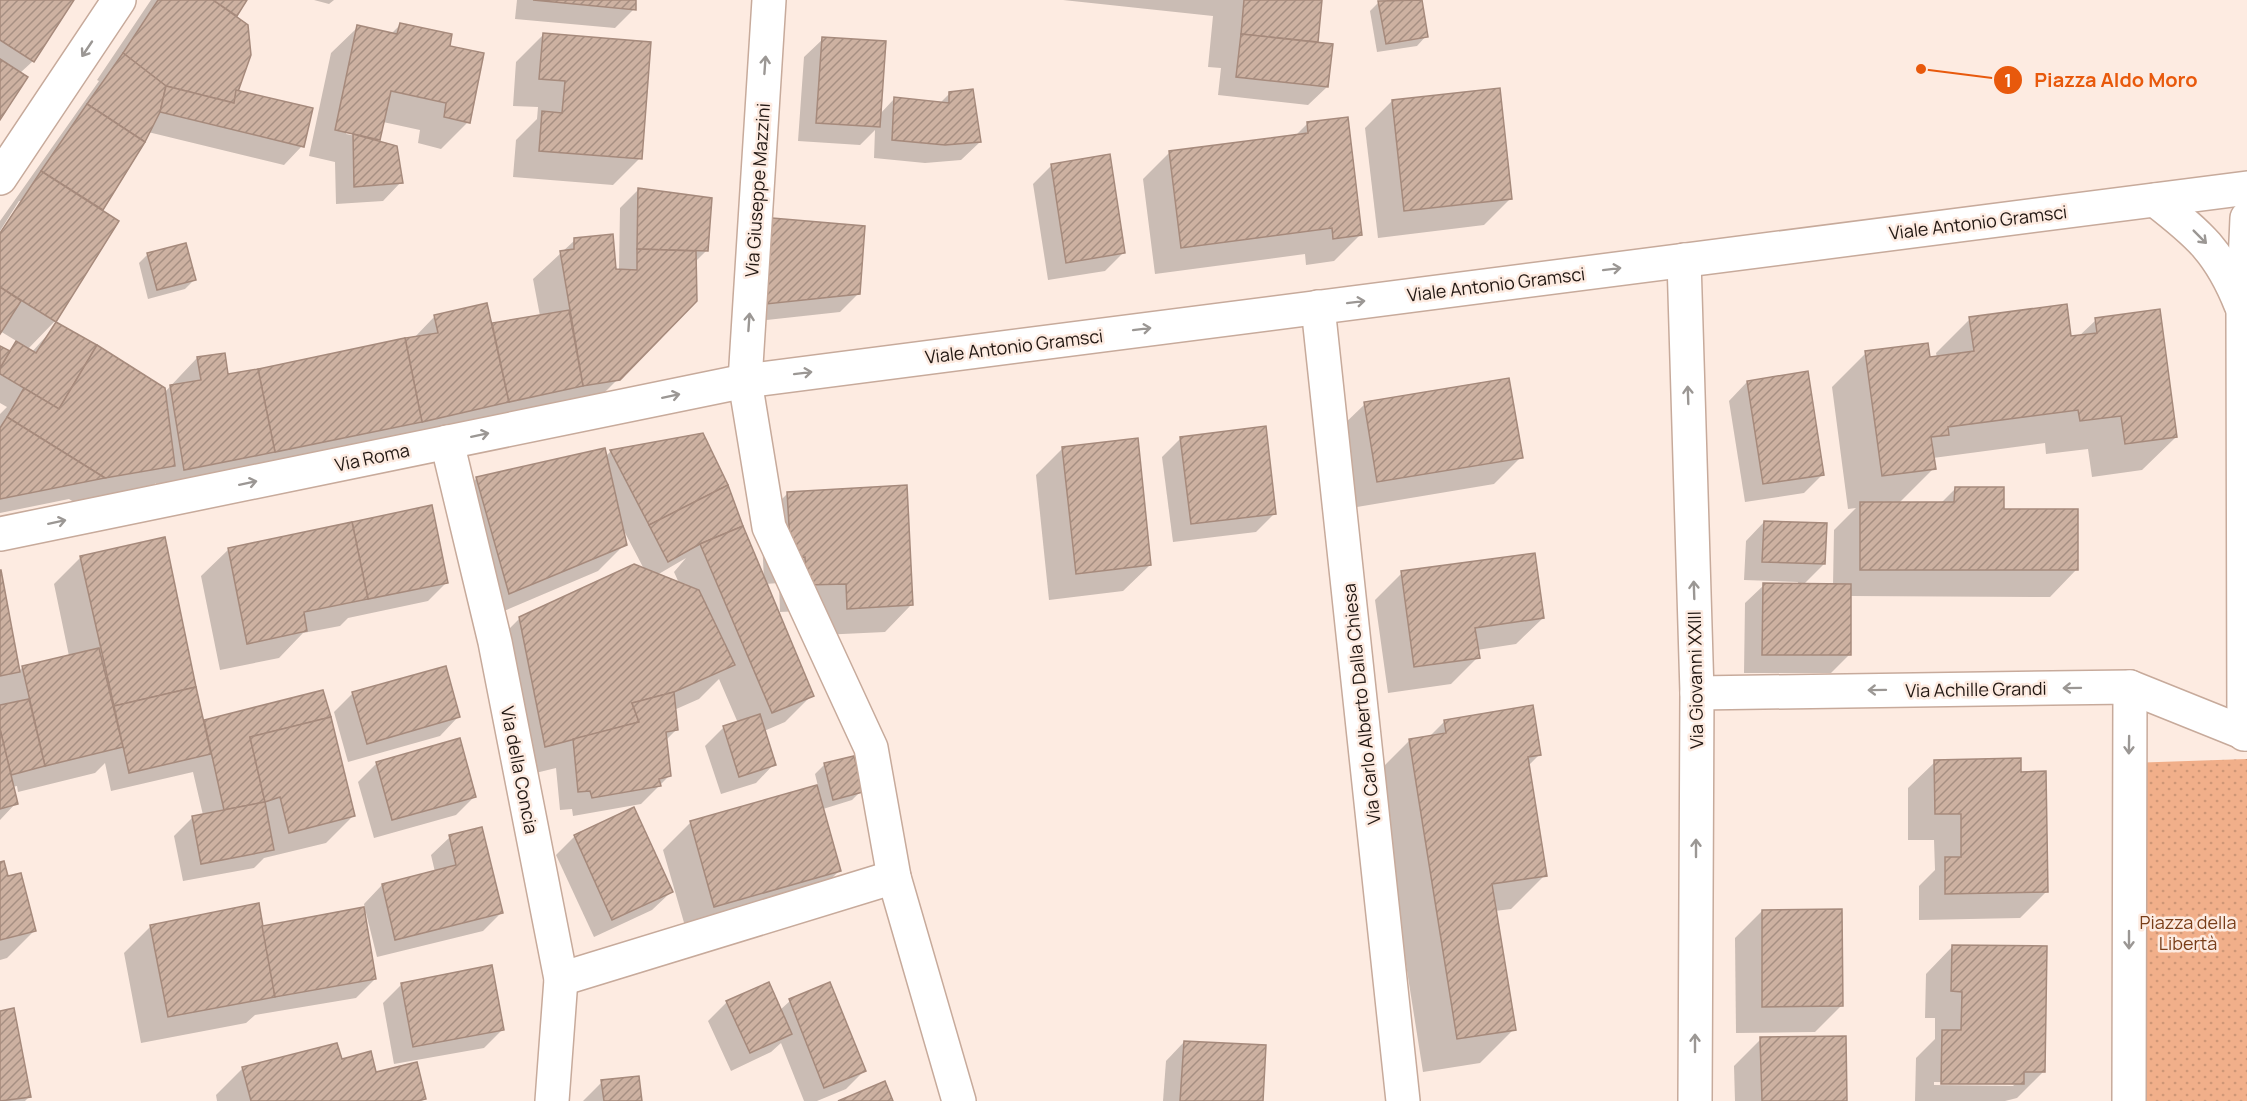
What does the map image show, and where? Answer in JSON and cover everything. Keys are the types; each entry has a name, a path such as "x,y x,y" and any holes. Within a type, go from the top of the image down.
{"street":[{"path":"0,178 119,0"},
{"name":"Via Giuseppe Mazzini","path":"770,0 745,381 769,527 871,748 894,877 959,1101"},
{"name":"Viale Antonio Gramsci","path":"745,381 2247,188"},
{"path":"2155,200 2190,227 2216,253 2231,279 2243,309"},
{"path":"2245,734 2243,309 2247,218"},
{"name":"Via Giovanni XXIII","path":"1684,260 1696,693 1695,1101"},
{"name":"Via Carlo Alberto Dalla Chiesa","path":"1318,307 1403,1101"},
{"name":"Via Roma","path":"0,534 745,381"},
{"name":"Via della Concia","path":"447,442 495,642 561,979 552,1101"},
{"path":"2129,1101 2130,687"},
{"name":"Via Achille Grandi","path":"1696,693 2130,687 2245,734"},
{"path":"561,979 894,877"}],"green space":[{"name":"Piazza della Libertà","path":"2247,759 2247,1101 2129,1101 2129,763"}],"building":[{"path":"0,0 74,0 34,62 0,40"},
{"path":"158,0 213,0 248,25 251,55 234,103 166,86 123,53"},
{"path":"213,0 247,0 237,16"},
{"path":"533,0 636,0 636,10"},
{"path":"1244,0 1322,0 1318,42 1241,34"},
{"path":"1422,0 1428,37 1386,44 1378,1"},
{"path":"400,23 452,34 450,46 484,53 470,123 444,117 446,103 391,91 380,140 335,130 357,25 397,34"},
{"path":"543,33 651,42 642,159 539,151 542,111 562,113 565,81 539,79"},
{"path":"1241,34 1333,44 1328,87 1236,77"},
{"path":"822,37 886,41 880,127 816,123"},
{"path":"123,53 166,86 160,112 145,142 87,104"},
{"path":"0,59 28,77 0,120"},
{"path":"166,86 234,103 236,90 313,108 304,147 160,112"},
{"path":"1500,88 1512,199 1404,211 1392,100"},
{"path":"973,89 981,142 945,145 892,140 894,97 949,103 949,92"},
{"path":"87,104 145,142 103,210 41,171"},
{"path":"1348,117 1362,235 1333,239 1332,228 1181,248 1169,151 1308,133 1307,122"},
{"path":"353,134 397,146 403,183 354,187"},
{"path":"1110,154 1125,253 1066,263 1051,164"},
{"path":"41,171 119,221 56,322 0,287 0,233"},
{"path":"638,188 712,198 708,251 637,249"},
{"path":"772,218 865,226 860,294 766,304"},
{"path":"613,234 616,269 637,270 637,249 696,251 697,301 620,380 583,386 560,251 574,249 574,238"},
{"path":"186,243 196,280 157,290 147,253"},
{"path":"0,287 21,301 0,334"},
{"path":"487,303 509,402 422,422 405,338 438,333 434,315"},
{"path":"2067,304 2071,336 2097,333 2095,318 2160,309 2177,437 2125,444 2121,416 2080,421 2078,410 1948,427 1949,435 1931,437 1936,469 1882,476 1865,351 1928,343 1930,357 1974,351 1969,317"},
{"path":"569,310 583,386 509,402 492,323"},
{"path":"56,322 97,345 59,409 0,374 0,368 16,341 36,353"},
{"path":"405,338 422,422 275,452 258,369"},
{"path":"97,345 165,388 175,466 105,478 7,417 24,388 59,409"},
{"path":"0,346 10,351 0,368"},
{"path":"225,353 228,374 258,369 275,452 184,470 170,385 201,380 197,357"},
{"path":"1808,371 1824,475 1763,484 1747,381"},
{"path":"1509,378 1523,458 1377,482 1364,402"},
{"path":"7,417 105,478 0,499 0,428"},
{"path":"1266,426 1276,514 1191,524 1180,437"},
{"path":"703,433 728,485 649,525 610,450"},
{"path":"1138,438 1151,565 1076,574 1062,447"},
{"path":"605,448 627,545 509,594 476,477"},
{"path":"728,485 743,526 700,544 668,562 649,525"},
{"path":"907,485 913,605 847,609 846,584 806,585 805,557 791,558 787,492"},
{"path":"1955,487 2004,487 2004,509 2078,509 2078,570 1860,570 1860,502 1954,502"},
{"path":"432,505 448,583 368,599 352,522"},
{"path":"1764,521 1827,523 1825,564 1762,562"},
{"path":"352,522 368,599 304,612 307,631 247,644 228,548"},
{"path":"743,526 814,696 772,713 700,544"},
{"path":"165,537 196,687 114,706 80,556"},
{"path":"1535,553 1544,618 1475,628 1480,658 1414,667 1401,571"},
{"path":"634,564 699,590 735,665 674,692 632,703 639,722 545,747 519,617"},
{"path":"0,570 20,672 0,676"},
{"path":"1763,583 1851,584 1851,655 1762,655"},
{"path":"99,648 123,747 45,766 22,666"},
{"path":"446,666 460,717 367,744 352,692"},
{"path":"196,687 211,754 129,773 114,706"},
{"path":"323,690 331,717 250,737 265,802 224,810 204,720"},
{"path":"674,692 678,730 666,732 671,776 659,779 661,786 592,798 590,791 578,792 573,739 639,722 632,703"},
{"path":"29,699 45,766 11,775 0,729 0,705"},
{"path":"1533,705 1541,755 1528,757 1547,876 1492,884 1516,1030 1457,1039 1409,739 1446,733 1444,720"},
{"path":"760,714 776,765 739,777 723,726"},
{"path":"331,717 355,816 289,833 280,797 265,802 250,737"},
{"path":"0,729 18,804 0,809"},
{"path":"460,738 476,797 392,820 376,762"},
{"path":"854,756 863,792 833,800 824,763"},
{"path":"2021,758 2021,772 2046,771 2048,892 1945,894 1945,857 1961,857 1961,814 1935,814 1934,760"},
{"path":"817,785 841,871 714,907 690,821"},
{"path":"265,802 274,850 201,864 192,816"},
{"path":"634,807 673,892 612,920 574,835"},
{"path":"482,827 503,913 395,940 382,884 456,865 449,835"},
{"path":"4,861 8,876 21,873 36,931 0,940 0,862"},
{"path":"259,903 275,997 168,1017 150,925"},
{"path":"364,907 376,979 275,997 262,926"},
{"path":"1842,909 1843,1006 1762,1007 1762,910"},
{"path":"1952,945 2047,946 2045,1072 2024,1072 2024,1084 1941,1084 1942,1030 1961,1030 1962,992 1951,991"},
{"path":"492,965 504,1030 413,1047 401,983"},
{"path":"769,982 792,1034 750,1053 726,1001"},
{"path":"830,982 866,1071 824,1088 789,999"},
{"path":"14,1008 31,1097 0,1101 0,1011"},
{"path":"1846,1036 1847,1101 1762,1101 1760,1037"},
{"path":"1184,1041 1266,1045 1263,1101 1180,1101"},
{"path":"337,1043 342,1059 371,1051 376,1072 417,1062 426,1099 417,1101 251,1101 242,1067"},
{"path":"639,1076 642,1101 604,1101 601,1080"},
{"path":"885,1081 893,1101 838,1101"}],"place":[{"name":"Piazza Aldo Moro","path":"1921,69"}]}
